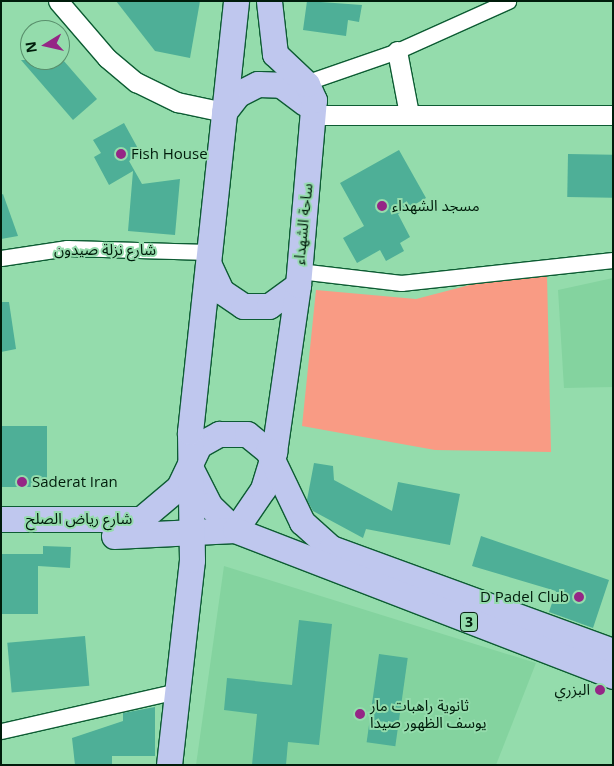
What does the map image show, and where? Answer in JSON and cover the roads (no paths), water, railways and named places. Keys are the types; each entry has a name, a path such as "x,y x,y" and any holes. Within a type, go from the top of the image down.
{"main road":[{"path":"169,765 192,560 189,534 189,464 236,1"},
{"name":"ساحة الشهداء","path":"192,560 258,498 273,462 298,278 314,115 312,92 297,86 275,54 269,1"},
{"path":"224,112 247,88 269,83 297,86"},
{"path":"209,259 221,291 243,306 269,306 298,278"},
{"path":"189,464 199,445 219,434 237,432 256,438 273,462 302,522 328,557"},
{"path":"189,464 209,505 225,530"},
{"name":"شارع رياض الصلح","path":"1,519 141,519 174,494 189,464"},
{"path":"189,534 225,530 328,557"},
{"name":"شارع رياض الصلح","path":"1,536 189,534"},
{"name":"3","path":"328,557 613,652"},
{"name":"3","path":"328,557 613,676"}],"street":[{"path":"58,1 107,58 136,82 177,102 224,112"},
{"path":"297,86 397,51 508,1"},
{"path":"397,51 409,114"},
{"path":"314,115 613,115"},
{"name":"شارع نزلة صيدون","path":"1,258 67,248 209,259"},
{"path":"298,278 401,283 613,260"},
{"path":"1,731 176,691"}],"place":[{"name":"Fish House","path":"121,154"},
{"name":"مسجد الشهداء","path":"382,206"},
{"name":"Saderat Iran","path":"22,482"},
{"name":"D Padel Club","path":"579,597"},
{"name":"البزري","path":"600,690"},
{"name":"ثانوية راهبات مار يوسف الظهور صيدا","path":"360,714"}]}
